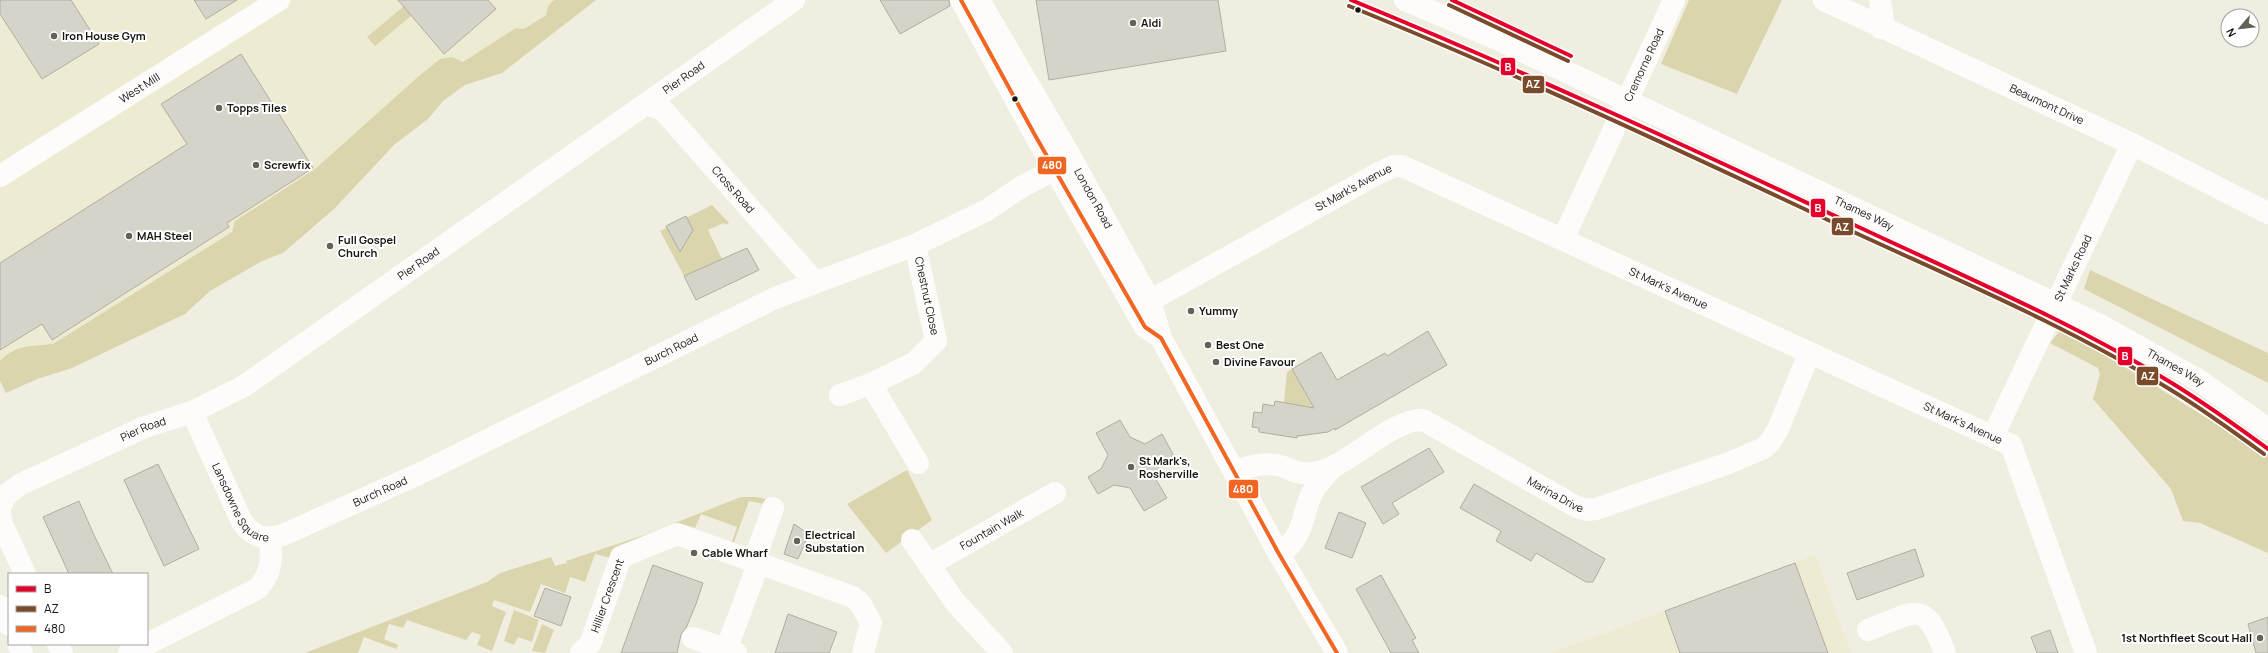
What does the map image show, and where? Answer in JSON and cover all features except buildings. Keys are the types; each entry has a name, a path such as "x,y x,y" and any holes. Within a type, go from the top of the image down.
{"street":[{"name":"West Mill","path":"0,176 280,0"},
{"name":"Pier Road","path":"0,508 6,495 21,484 145,426 162,423 192,412 244,386 794,0"},
{"name":"London Road","path":"961,0 1063,165 1161,338 1279,554 1337,653"},
{"name":"London Road","path":"979,0 996,28 1063,165"},
{"path":"987,0 996,28"},
{"name":"Thames Way","path":"1404,0 1503,42 2068,309 2196,379 2268,429"},
{"name":"Cremorne Road","path":"1563,239 1674,0"},
{"name":"Beaumont Drive","path":"1824,0 1881,28 2132,144 2268,213"},
{"path":"1880,0 1883,19 1881,28"},
{"name":"Cross Road","path":"646,104 663,110 815,282"},
{"name":"St Marks Road","path":"1993,436 2132,144"},
{"name":"Burch Road","path":"270,538 317,520 422,472 775,298 915,245 987,210 1021,187 1063,165"},
{"name":"St Mark's Avenue","path":"1142,305 1394,166 1402,166 1563,239 1809,354 1993,436 2013,447 2086,653"},
{"name":"Chestnut Close","path":"840,395 871,384 914,363 936,341 915,245"},
{"name":"Marina Drive","path":"1235,472 1247,467 1268,464 1280,465 1301,473 1313,473 1332,468 1404,423 1423,420 1577,507 1587,510 1729,463 1764,448 1770,442 1778,429 1809,354"},
{"path":"871,384 918,463"},
{"name":"Lansdowne Square","path":"148,644 257,589 265,581 271,570 270,538 258,537 249,532 242,522 192,412"},
{"name":"Marina Drive","path":"1279,554 1291,544 1304,520 1312,494 1332,468"},
{"name":"Fountain Walk","path":"928,565 1055,493"},
{"path":"693,638 731,651 773,508"},
{"path":"0,513 2,524 25,573"},
{"name":"Hillier Crescent","path":"581,653 590,644 619,562 626,553 677,534 843,593 859,602 871,623 863,653"},
{"path":"912,540 955,602 1002,653"},
{"path":"0,606 8,623"},
{"path":"1868,630 1915,612 1927,617 1936,628 1945,653"},
{"name":"Lansdowne Square","path":"129,653 145,645"}],"shaded area":[{"path":"0,0 582,0 150,300 0,373"},
{"path":"554,0 596,0 502,73 465,85 443,101 428,119 395,144 334,209 283,253 262,261 210,291 185,314 72,368 37,379 6,393 0,381 0,361 5,356 24,347 53,344 232,232 235,221 315,169 440,59 452,57 463,62 516,28 524,29 546,15 548,6"},
{"path":"1689,0 1782,0 1737,94 1661,64"},
{"path":"404,6 411,16 375,46 367,37"},
{"path":"712,205 729,223 726,225 724,223 708,230 722,259 684,276 660,231"},
{"path":"2090,270 2268,353 2268,383 2084,289"},
{"path":"2062,328 2268,456 2268,553 2200,523 2183,521 2171,489 2093,399 2100,374 2098,368 2050,343"},
{"path":"1321,352 1358,415 1323,391 1309,400 1328,432 1297,437 1302,410 1284,403 1287,372"},
{"path":"907,470 932,520 886,553 847,504"},
{"path":"741,497 766,499 764,504 749,501 734,542 732,542 737,527 701,514 695,528 679,523 614,550 610,558 595,554 585,582 570,577 565,593 541,584 530,612 494,600 492,606 506,612 492,651 477,645 481,635 472,632 466,640 407,620 403,628 389,624 384,639 398,645 396,649 364,637 358,653 305,653 487,582 500,573 551,557 555,566 566,563 568,569 566,561 647,534"},
{"path":"1815,555 1851,653 1551,653"},
{"path":"514,610 539,620 532,642 518,637 514,645 504,641"},
{"path":"542,624 554,630 545,653 532,651"}],"transit line":[{"name":"480","path":"961,0 1036,137 1145,327 1161,338 1279,554 1337,653"},
{"name":"B","path":"1351,0 1601,108 2055,319 2096,340 2175,385 2199,400 2268,449"},
{"name":"B","path":"1452,0 1571,56"},
{"name":"AZ","path":"1449,5 1568,61"},
{"name":"AZ","path":"1349,6 1474,59 1722,170 2052,324 2171,390 2207,413 2264,454"}],"place":[{"name":"Aldi","path":"1133,23"},
{"name":"Iron House Gym","path":"54,36"},
{"name":"Topps Tiles","path":"219,108"},
{"name":"Screwfix","path":"256,165"},
{"name":"MAH Steel","path":"129,236"},
{"name":"Full Gospel Church","path":"330,246"},
{"name":"Yummy","path":"1191,311"},
{"name":"Best One","path":"1208,345"},
{"name":"Divine Favour","path":"1216,362"},
{"name":"St Mark's, Rosherville","path":"1131,467"},
{"name":"Electrical Substation","path":"797,541"},
{"name":"Cable Wharf","path":"694,553"},
{"name":"1st Northfleet Scout Hall","path":"2260,638"}]}
